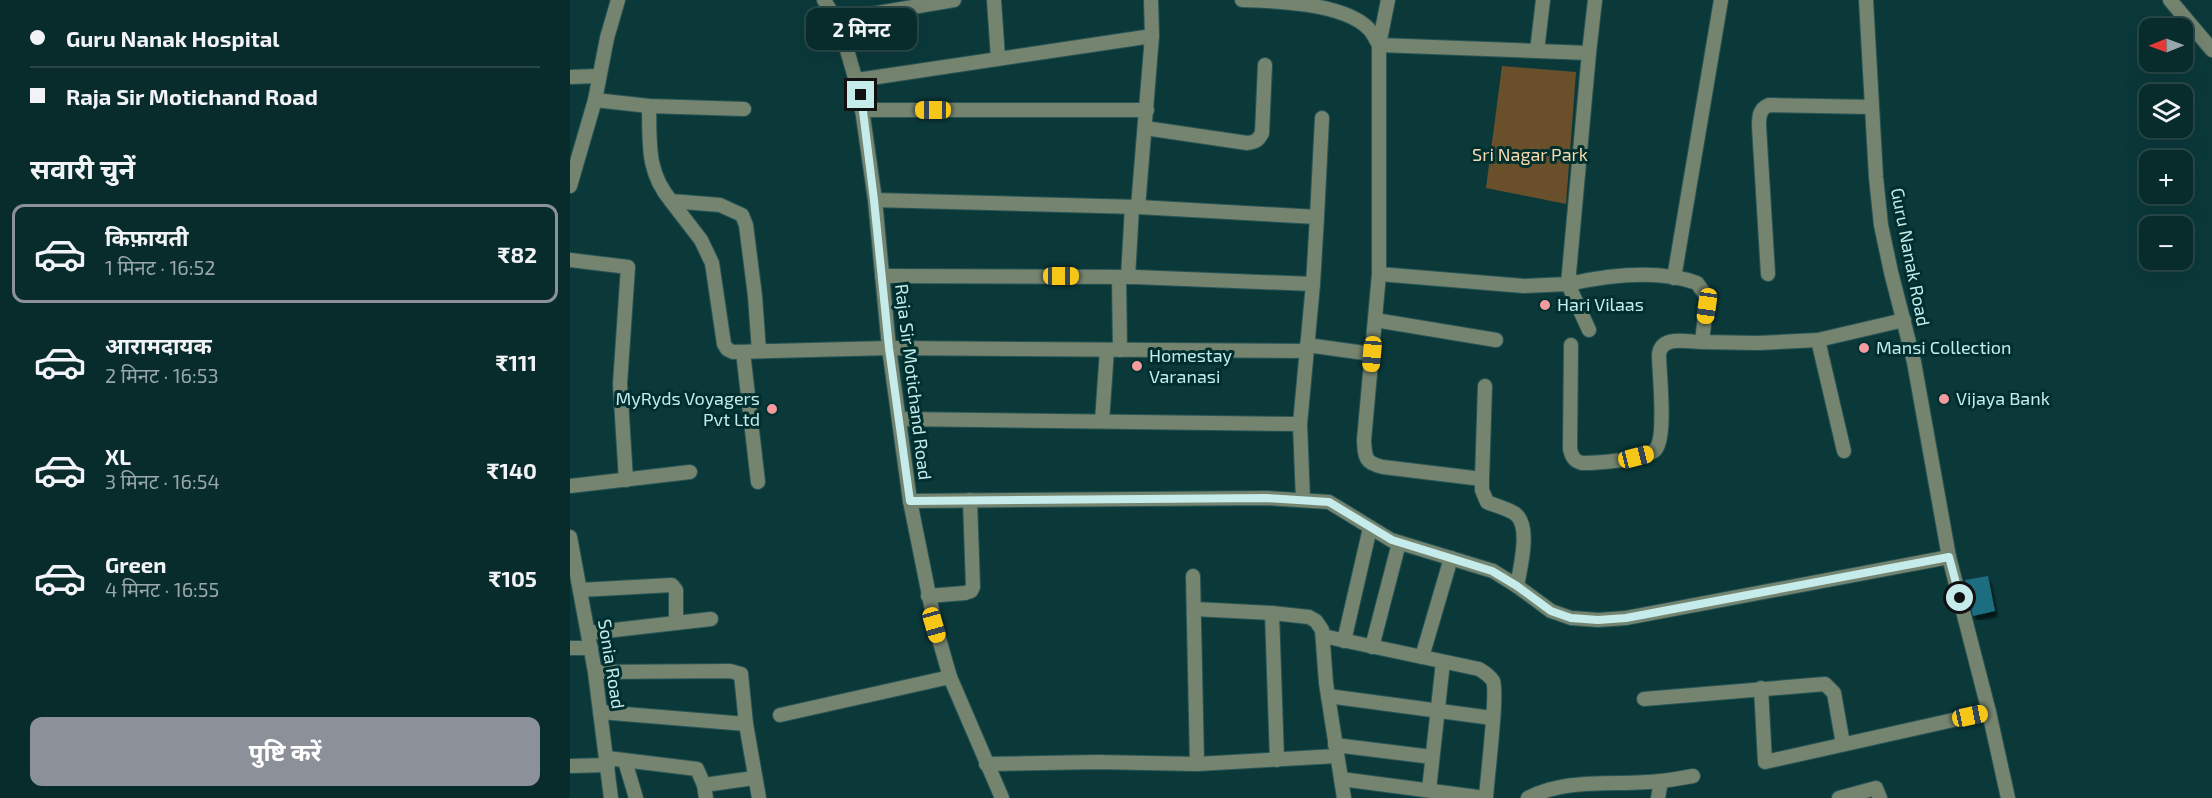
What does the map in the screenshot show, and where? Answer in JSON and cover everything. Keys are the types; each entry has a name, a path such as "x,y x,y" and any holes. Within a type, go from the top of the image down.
{"street":[{"path":"570,186 576,140 595,100 607,38 618,0"},
{"name":"Raja Sir Motichand Road","path":"824,0 836,20 857,80 874,200 889,348 910,501 928,596 950,677 1002,798"},
{"path":"994,0 998,58"},
{"path":"1102,421 1145,128 1152,36 1150,0"},
{"path":"1242,0 1340,6 1370,30 1379,45"},
{"path":"1388,0 1379,45 1379,274 1364,440 1367,460 1372,464 1383,466 1482,479"},
{"path":"1537,51 1543,0"},
{"path":"1589,330 1568,284 1595,0"},
{"path":"1674,278 1721,0"},
{"name":"Guru Nanak Road","path":"1866,0 1881,225 1926,421 1949,557 1989,712 2008,798"},
{"path":"2170,0 2212,50"},
{"path":"836,20 948,1"},
{"path":"857,80 1152,36"},
{"path":"1379,45 1589,53"},
{"path":"1145,128 1247,143 1254,142 1262,133 1265,65"},
{"path":"570,77 599,75"},
{"path":"595,100 649,106 744,109"},
{"path":"1768,274 1759,126 1763,107 1781,104 1872,107"},
{"path":"649,106 654,174 659,187 701,240 712,263 723,345 727,350 743,352 889,348 1113,350 1306,348 1372,354"},
{"path":"862,110 1147,110"},
{"path":"1303,500 1300,424 1313,284 1322,118"},
{"path":"874,200 1135,207 1317,217"},
{"path":"670,201 720,205 742,215 746,225 754,284 759,351"},
{"path":"570,260 628,267 620,384 626,480"},
{"path":"1379,274 1524,286 1568,284 1619,276 1674,278 1698,283 1707,297 1702,342"},
{"path":"882,276 1124,277 1313,284"},
{"path":"1571,345 1570,449 1576,462 1582,463 1636,457 1656,450 1662,435 1659,354 1660,346 1665,342 1818,340 1904,320"},
{"path":"1375,321 1496,340"},
{"path":"1818,340 1844,451"},
{"path":"743,352 758,482"},
{"path":"1485,386 1482,490 1487,502 1514,513 1522,521 1524,538 1517,586"},
{"path":"899,419 1300,424"},
{"path":"570,486 690,472"},
{"path":"910,501 1255,498 1329,502 1399,543 1492,571 1551,611 1571,618 1598,620 1626,618 1949,557"},
{"path":"928,596 965,593 973,587 970,500"},
{"path":"1344,641 1370,528"},
{"name":"Sonia Road","path":"570,537 591,648 611,798"},
{"path":"1372,647 1399,543"},
{"path":"1422,657 1451,558"},
{"path":"1193,576 1197,764"},
{"path":"580,590 672,585 676,590 676,623"},
{"path":"1194,609 1272,613 1309,617 1316,621 1323,636 1328,696 1344,798"},
{"path":"1272,613 1278,760"},
{"path":"588,633 711,619"},
{"path":"1323,636 1479,669 1489,676 1493,687 1485,798 1341,779"},
{"path":"570,648 591,648"},
{"path":"1429,790 1443,662"},
{"path":"594,672 737,672 741,674 746,724 759,798"},
{"path":"780,715 950,677"},
{"path":"1644,699 1820,683 1830,687 1834,693 1843,744"},
{"path":"1761,688 1765,762 1989,712"},
{"path":"1328,696 1492,718"},
{"path":"600,712 746,724"},
{"path":"986,764 1097,762 1197,764 1278,760 1336,751 1432,757"},
{"path":"570,766 625,761 697,769 705,792 754,778"},
{"path":"625,761 636,798"},
{"path":"1528,798 1554,789 1592,784 1661,781 1693,776"},
{"path":"1658,798 1661,781"},
{"path":"1839,798 1876,788 1880,798"}],"green space":[{"name":"Sri Nagar Park","path":"1502,66 1576,72 1566,204 1486,188"}],"building":[{"path":"1988,576 1995,611 1973,616 1965,580"}],"place":[{"name":"Hari Vilaas","path":"1545,305"},
{"name":"Mansi Collection","path":"1864,348"},
{"name":"Homestay Varanasi","path":"1137,366"},
{"name":"Vijaya Bank","path":"1944,399"},
{"name":"MyRyds Voyagers Pvt Ltd","path":"772,409"}],"route":[{"path":"861,95 889,348 910,501 1266,498 1329,502 1392,540 1473,563 1492,571 1551,611 1571,618 1598,620 1626,618 1949,557 1960,598"}]}
